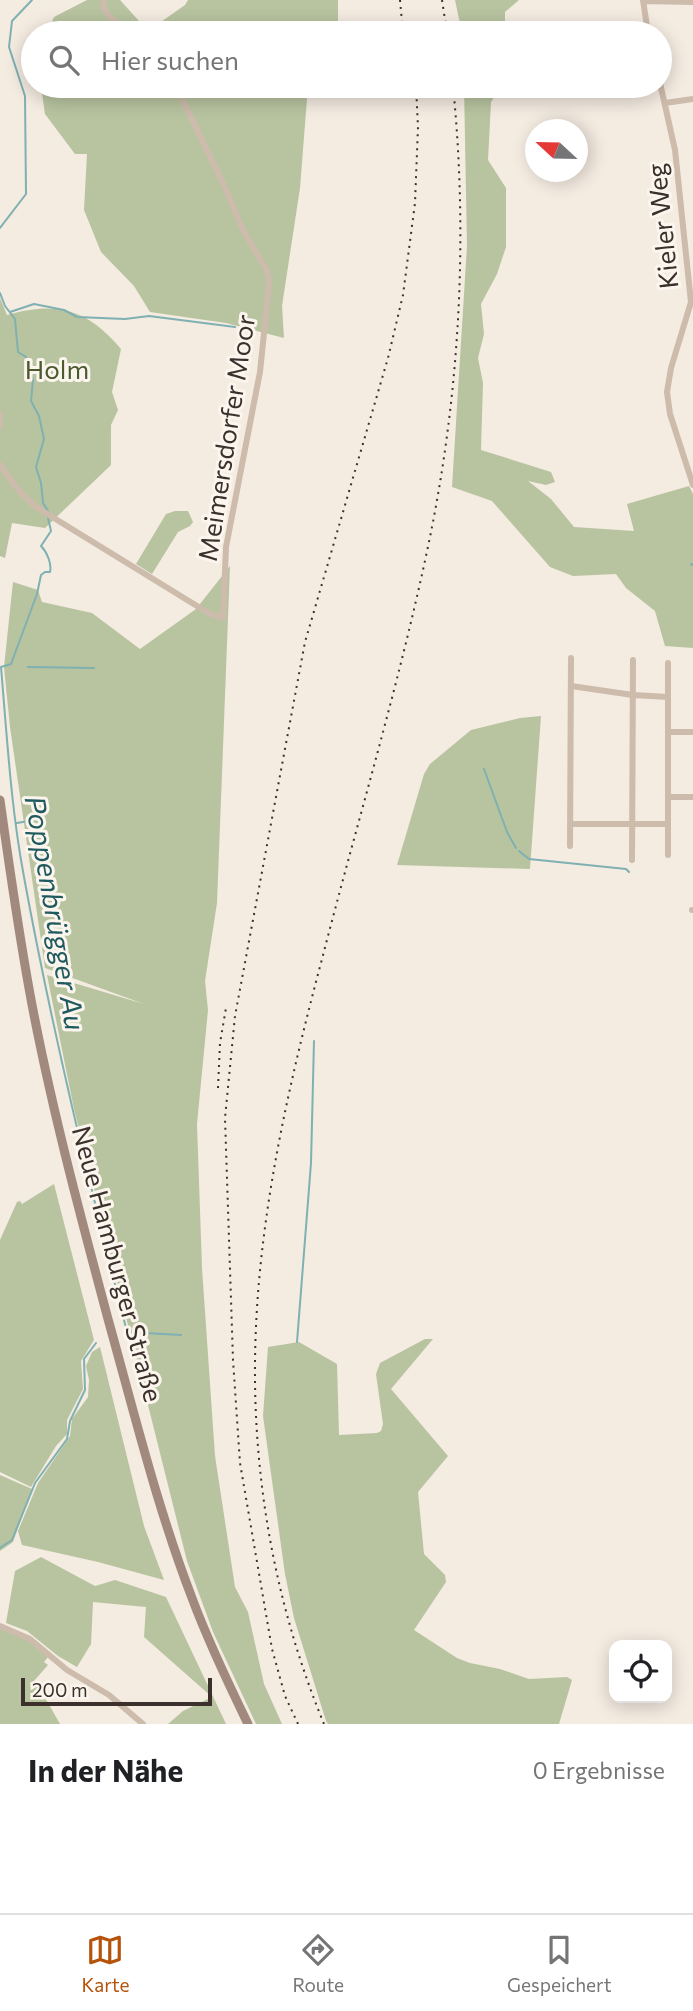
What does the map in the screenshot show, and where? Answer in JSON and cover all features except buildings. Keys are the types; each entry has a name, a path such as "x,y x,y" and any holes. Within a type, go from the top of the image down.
{"main road":[{"name":"Neue Hamburger Straße","path":"0,800 12,892 34,1014 96,1273 150,1473 180,1566 204,1629 248,1724"}],"street":[{"path":"103,0 102,5 113,21"},
{"path":"646,21 643,1 693,2"},
{"name":"Meimersdorfer Moor","path":"0,465 21,493 36,507 210,614 223,618 226,547 260,372 269,285 267,271 243,230 181,98"},
{"name":"Kieler Weg","path":"664,98 680,188 691,302 671,368 667,393 670,414 693,485"},
{"path":"665,103 693,99"},
{"path":"0,414 0,427"},
{"path":"570,846 571,658"},
{"path":"632,860 633,660"},
{"path":"668,663 668,855"},
{"path":"570,686 668,697"},
{"path":"668,732 693,732"},
{"path":"668,797 693,797"},
{"path":"570,824 668,824"},
{"path":"0,1626 30,1639 67,1670 109,1695 143,1724"}],"green space":[{"path":"87,0 120,0 139,21 52,21 54,17"},
{"path":"188,0 338,0 338,21 162,21"},
{"path":"455,0 519,0 505,12 505,21 459,21"},
{"path":"43,98 307,98 300,188 282,306 284,338 226,323 150,312 134,286 101,252 84,210 87,154 75,154 45,114"},
{"path":"464,98 494,98 491,102 488,160 506,188 506,247 497,274 481,304 484,334 478,358 483,383 481,450 551,472 555,482 546,485 528,481 551,499 574,527 634,531 627,504 689,486 693,494 693,648 665,646 655,611 626,588 616,574 573,576 550,567 492,501 452,487 467,246"},
{"name":"Holm","path":"0,298 7,315 56,309 83,317 108,335 121,349 112,392 118,410 111,425 111,465 45,528 12,523 5,558 0,556"},
{"path":"188,511 193,522 178,532 152,574 136,564 166,514"},
{"path":"230,566 217,903 205,981 208,1010 197,1124 202,1268 215,1456 235,1587 248,1612 264,1684 282,1724 256,1724 213,1632 187,1561 74,1109 47,975 144,1004 45,968 10,727 4,667 13,582 38,590 42,602 92,613 140,649 196,609"},
{"path":"541,716 530,869 397,865 424,774 430,764 471,730 520,718"},
{"path":"54,1184 94,1340 81,1361 83,1389 67,1420 67,1434 56,1446 31,1487 0,1472 0,1240 17,1202 22,1204"},
{"path":"425,1339 433,1339 391,1389 448,1456 418,1492 424,1554 445,1575 446,1582 414,1630 457,1658 470,1663 529,1679 567,1677 572,1680 559,1724 328,1724 326,1721 294,1618 285,1574 263,1416 268,1347 299,1342 337,1364 339,1435 381,1431 383,1424 376,1374 380,1363"},
{"path":"100,1347 144,1526 164,1580 22,1545 18,1531 38,1483 70,1436 72,1419 88,1397 86,1366 92,1352"},
{"path":"0,1475 32,1489 13,1542 0,1551"},
{"path":"41,1557 95,1586 115,1580 166,1597 226,1724 168,1724 183,1711 212,1697 144,1637 146,1607 93,1602 91,1644 77,1667 58,1656 27,1631 6,1623 15,1571"},
{"path":"0,1629 25,1638 48,1657 44,1662 48,1665 33,1682 38,1688 36,1691 47,1701 60,1724 0,1724"}],"waterway":[{"name":"Poppenbrügger Au","path":"21,84 9,47 12,21 32,0"},
{"name":"Poppenbrügger Au","path":"0,228 26,194 25,98"},
{"name":"Poppenbrügger Au","path":"0,293 5,306 15,319 18,352 26,357 33,380 31,401 39,416 44,439 36,467 43,503 48,511"},
{"path":"10,312 34,304 64,310 77,317 125,319 149,316 235,327"},
{"name":"Poppenbrügger Au","path":"48,518 51,531 41,546 48,558 50,572 41,575 37,594 11,664 1,667 20,851 59,1048 127,1332 181,1335"},
{"path":"28,667 94,668"},
{"path":"484,769 507,832 516,848"},
{"path":"17,823 34,820"},
{"path":"519,851 529,859 626,869 629,872"},
{"path":"297,1342 311,1163 314,1041"},
{"name":"Poppenbrügger Au","path":"0,1548 12,1540 35,1483 67,1439 70,1421 85,1390 84,1359 96,1343"}],"railway":[{"path":"400,0 402,21"},
{"path":"442,0 445,21"},
{"path":"298,1724 285,1696 272,1649 240,1463 233,1360 225,1118 235,1016 305,642 388,358 403,295 415,203 417,98"},
{"path":"324,1724 293,1637 281,1592 264,1502 255,1364 261,1261 267,1210 286,1109 309,1009 406,643 440,481 458,312 460,199 454,98"},
{"path":"218,1088 220,1043 226,1008"}]}
